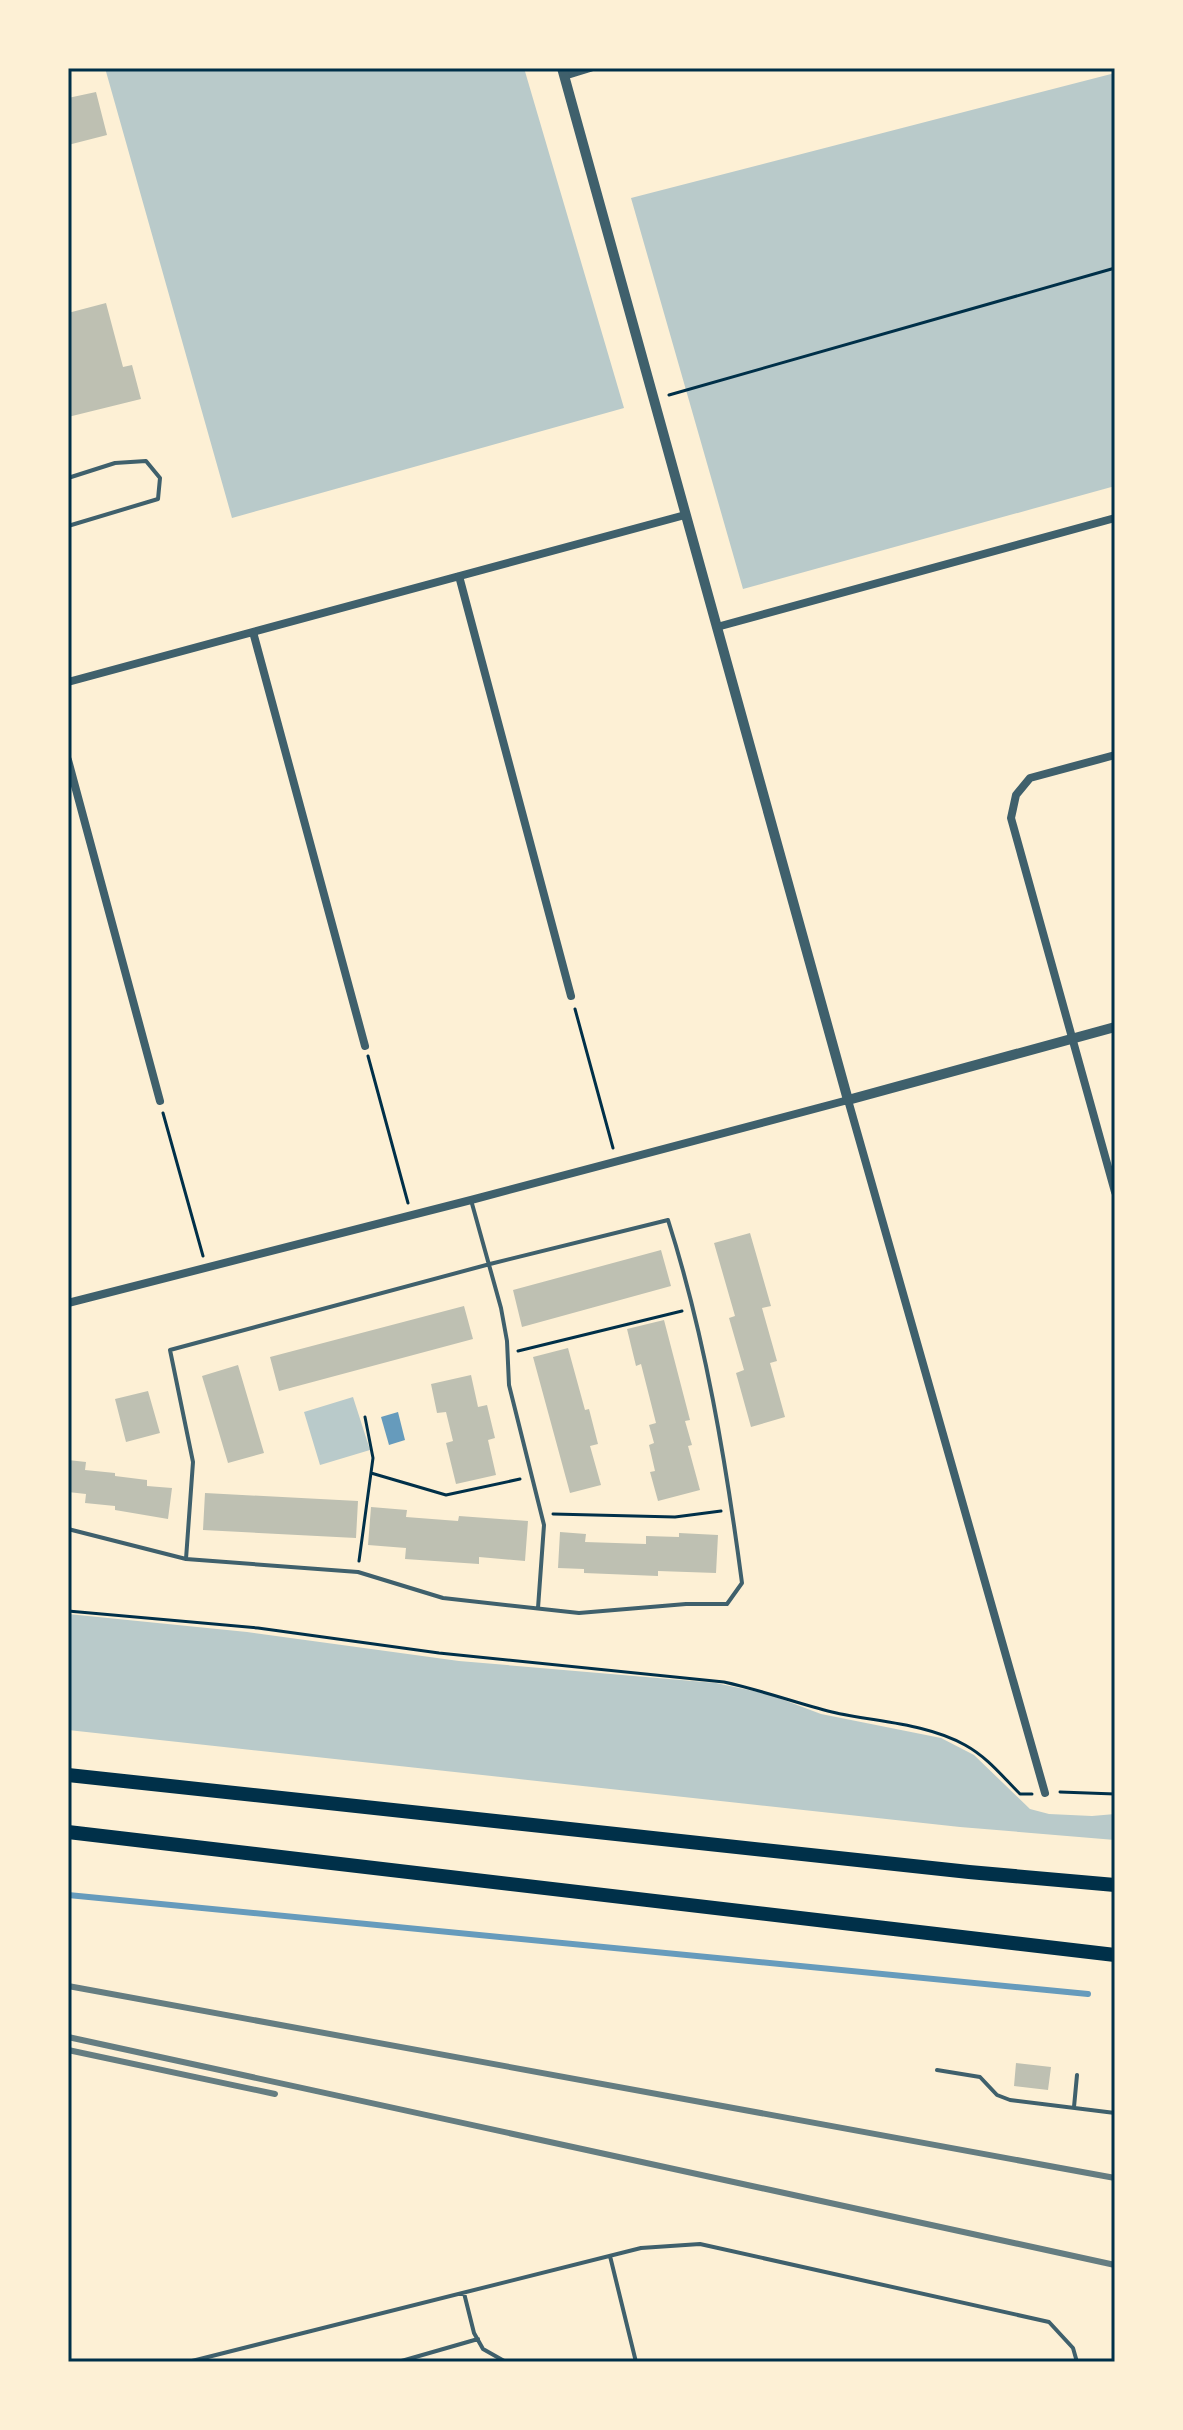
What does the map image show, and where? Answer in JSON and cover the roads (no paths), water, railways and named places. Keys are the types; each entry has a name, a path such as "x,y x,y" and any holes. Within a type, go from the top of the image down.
{"highway":[{"path":"68,1775 1115,1885"},
{"path":"68,1832 1115,1955"}],"street":[{"path":"590,68 563,72 848,1100 1045,1793"},
{"path":"68,682 685,515"},
{"path":"717,627 1115,518"},
{"path":"459,576 571,996"},
{"path":"253,632 365,1046"},
{"path":"1115,755 1030,778 1016,795 1011,818 1115,1192"},
{"path":"68,760 160,1101"},
{"path":"68,1303 471,1200 1115,1027"}],"lane":[{"path":"68,478 115,463 146,461 160,478 158,499 68,526"},
{"path":"471,1200 501,1308 509,1385 541,1515 544,1549 538,1608"},
{"path":"68,1529 186,1559 358,1572 443,1598 579,1613 686,1604 727,1604 742,1583 732,1510 693,1308 668,1220 170,1350 193,1462 186,1559"},
{"path":"937,2070 980,2077 997,2095 1010,2100 1115,2113"},
{"path":"1074,2107 1077,2075"},
{"path":"188,2362 211,2359 641,2248 700,2244 1049,2322 1073,2348 1077,2362"},
{"path":"610,2256 636,2362"},
{"path":"464,2293 483,2349 506,2362"},
{"path":"398,2362 478,2339"}],"water":[{"path":"398,1412 405,1440 389,1445 381,1417"}],"waterway":[{"path":"68,1895 1088,1994"}],"railway":[{"path":"68,1986 1115,2178"},
{"path":"68,2037 1115,2265"},
{"path":"68,2050 275,2094"}]}
